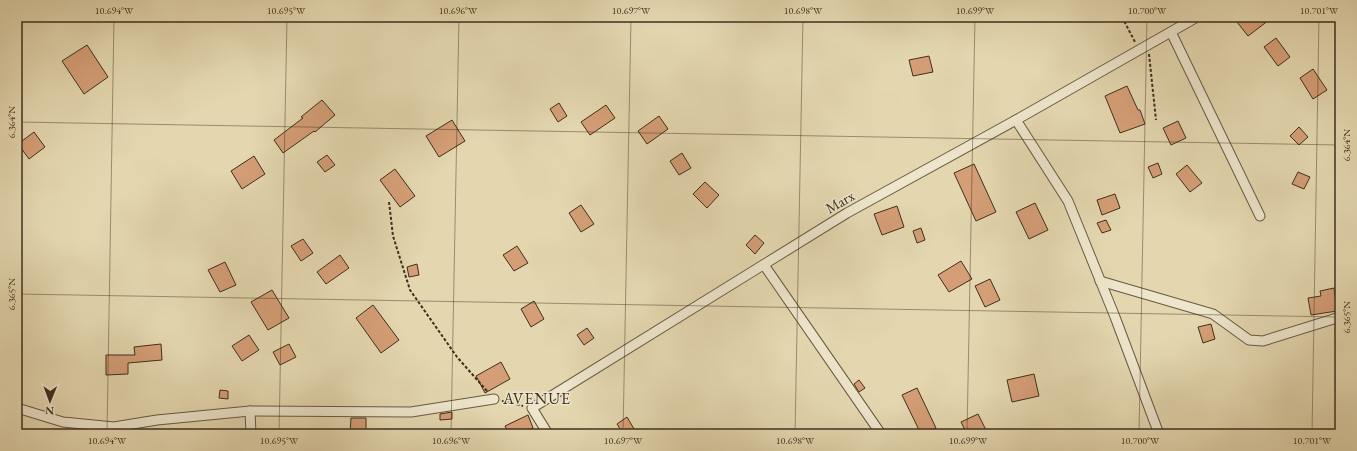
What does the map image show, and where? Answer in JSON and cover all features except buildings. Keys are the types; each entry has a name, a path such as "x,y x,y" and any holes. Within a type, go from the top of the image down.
{"street":[{"name":"Marx","path":"532,408 847,213 1016,120 1197,17"},
{"path":"1171,32 1260,216"},
{"path":"1016,120 1068,201 1159,434"},
{"path":"764,265 881,434"},
{"path":"1100,281 1213,314 1249,340 1263,341 1340,317"},
{"path":"17,408 63,422 114,427 157,420 250,411 411,412 494,399"},
{"path":"532,408 548,434"},
{"path":"250,411 251,434"}],"path":[{"path":"1122,17 1139,50"},
{"path":"1148,45 1156,120"},
{"path":"390,202 393,236 410,290 457,357 494,399 532,408"}],"district":[{"name":"AVENUE","path":"537,398"}]}
